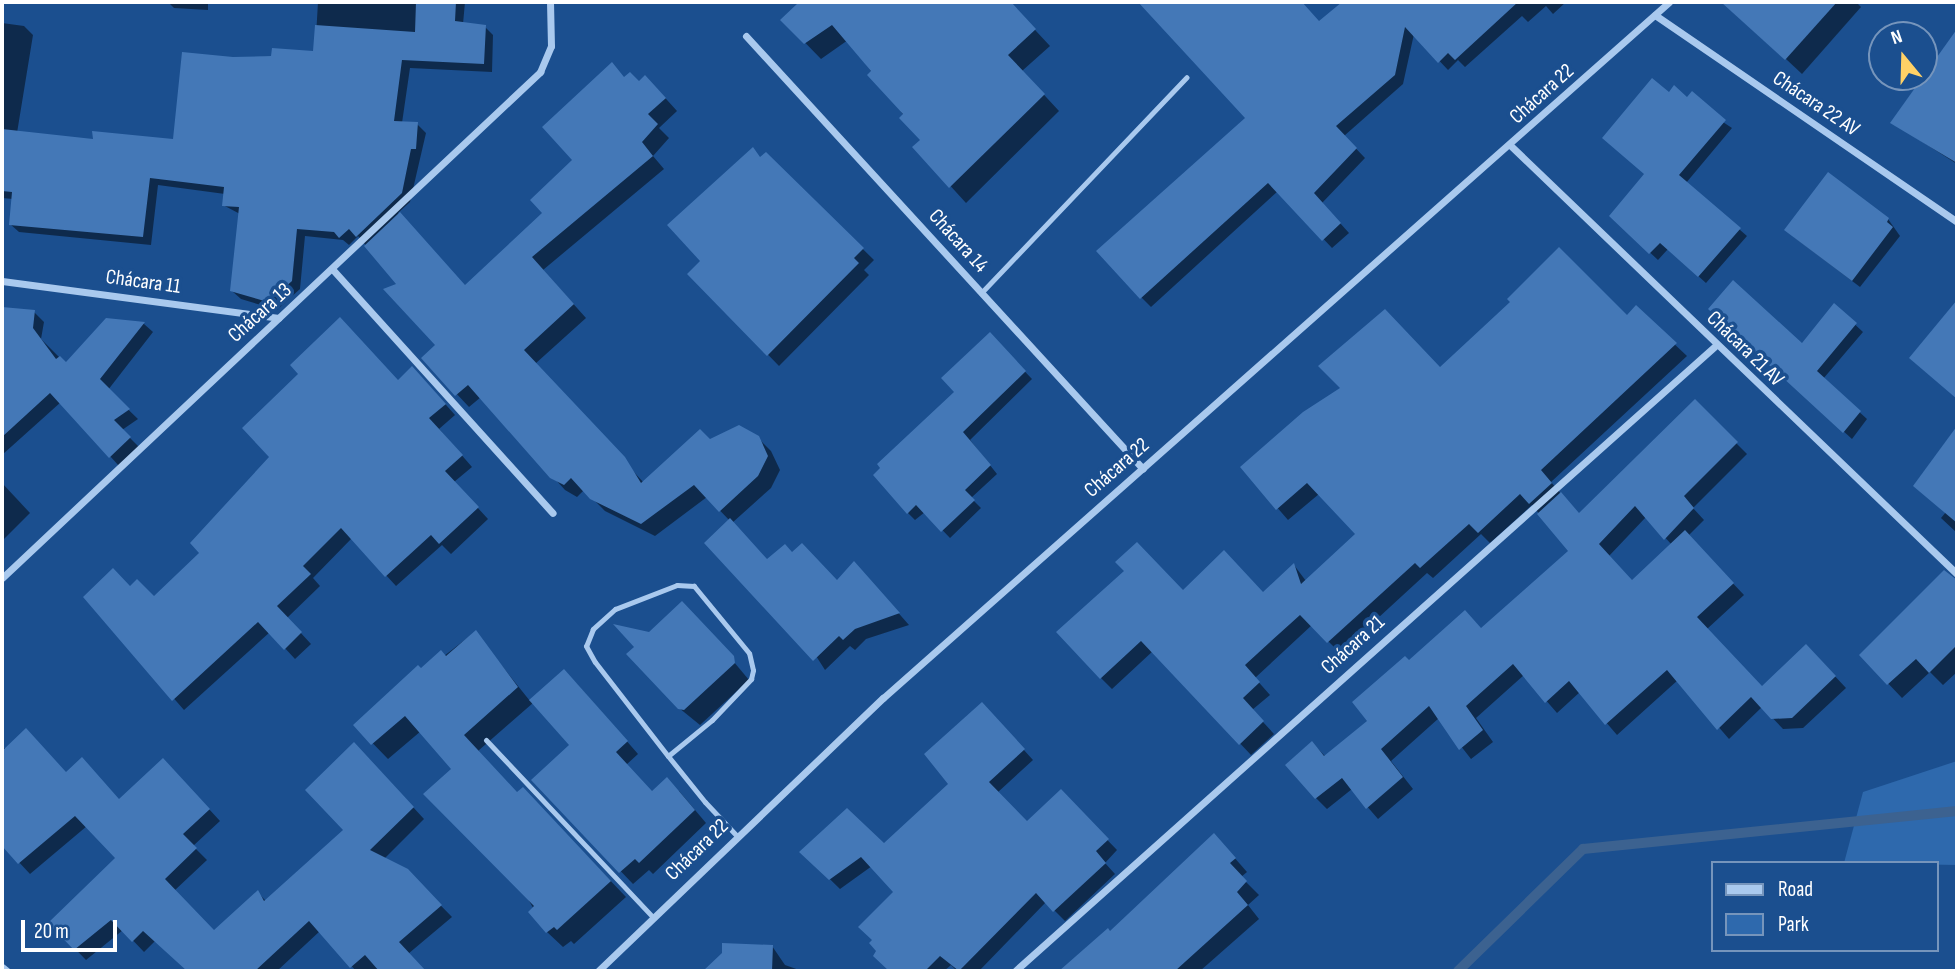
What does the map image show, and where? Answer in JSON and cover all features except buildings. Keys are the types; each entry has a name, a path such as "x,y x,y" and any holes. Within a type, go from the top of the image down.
{"street":[{"name":"Chácara 13","path":"2,578 279,318 334,271 540,72 551,46 550,2"},
{"name":"Chácara 22","path":"598,971 736,835 883,698 1511,146 1669,2"},
{"name":"Chácara 22 AV","path":"1655,15 1957,222"},
{"name":"Chácara 14","path":"746,36 1143,469"},
{"name":"Chácara 21 AV","path":"1511,146 1715,345 1957,574"},
{"path":"334,271 553,513"},
{"name":"Chácara 11","path":"2,281 279,318"},
{"name":"Chácara 21","path":"1015,971 1715,345"},
{"path":"2,967 7,971"}],"lane":[{"path":"981,293 1187,77"},
{"path":"668,756 712,720 751,679 753,670 749,653 694,586 677,585 615,609 593,629 586,646 668,756 736,835"},
{"path":"486,740 653,917"}],"green space":[{"path":"1957,761 1957,865 1938,865 1938,861 1845,861 1863,792"}],"waterway":[{"path":"1458,971 1583,849 1957,811"}]}
